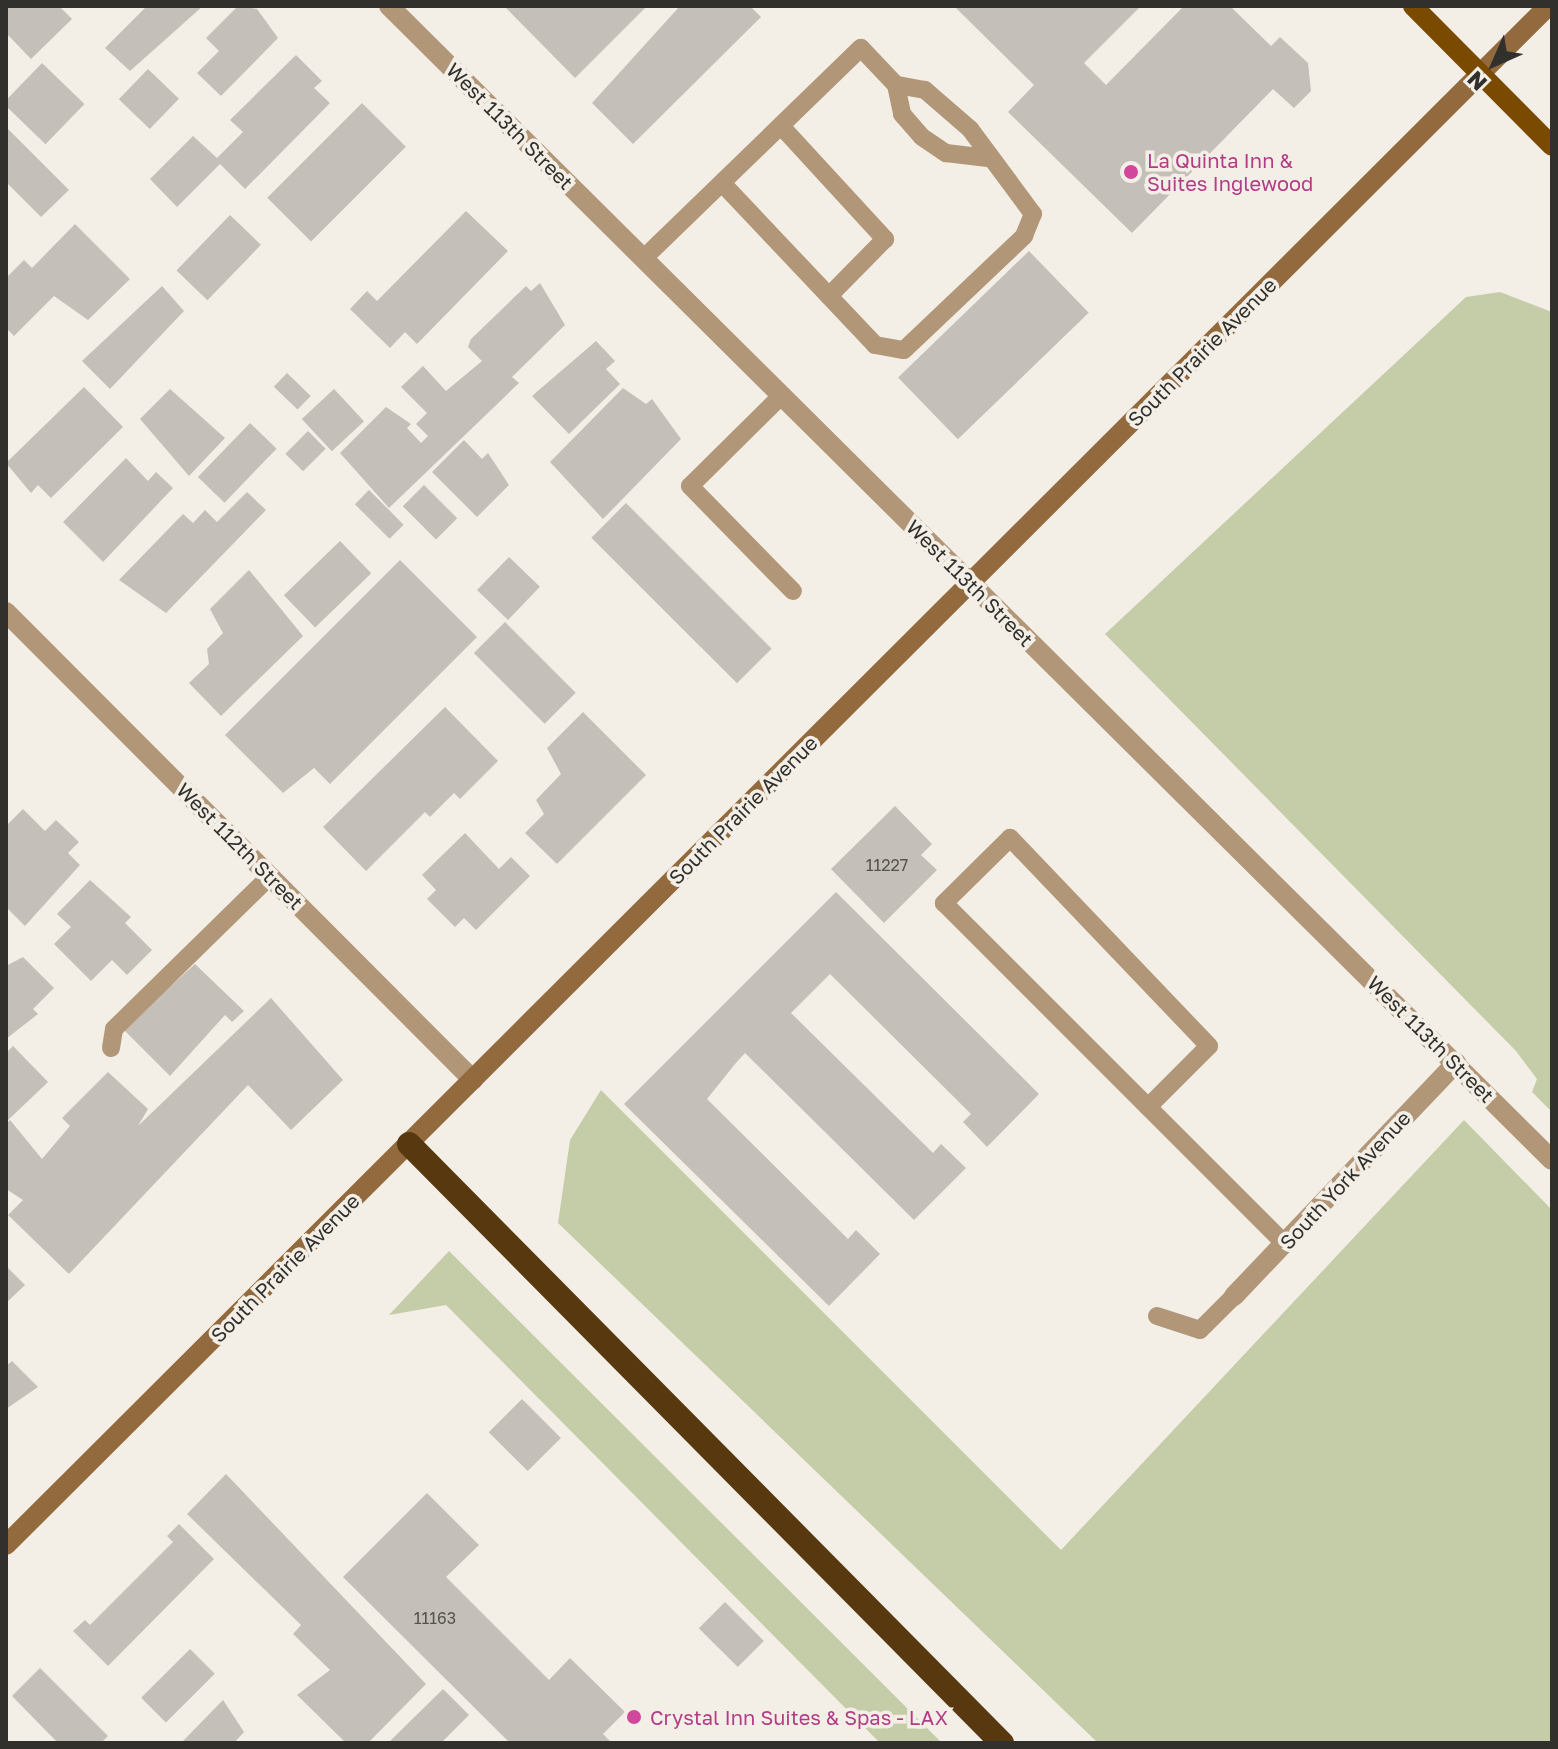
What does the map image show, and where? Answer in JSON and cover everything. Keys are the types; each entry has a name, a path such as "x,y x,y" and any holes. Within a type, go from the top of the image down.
{"highway":[{"path":"409,1144 1002,1743"}],"main road":[{"path":"1413,6 1552,146"},
{"name":"South Prairie Avenue","path":"6,1545 1548,6"}],"street":[{"name":"West 113th Street","path":"389,6 1552,1160"},
{"name":"West 112th Street","path":"6,612 473,1080"},
{"name":"South York Avenue","path":"1234,1296 1456,1063"}],"lane":[{"path":"644,258 861,48 896,85 902,114 922,137 946,153 988,158"},
{"path":"722,183 875,345 904,350 1024,236 1033,214 988,158 970,129 925,90 896,85"},
{"path":"781,126 885,239 829,296"},
{"path":"781,396 690,486 793,591"},
{"path":"1148,1107 1209,1046 1010,838 944,903 1148,1107 1285,1244"},
{"path":"111,1048 114,1029 270,876"},
{"path":"1157,1316 1200,1330 1234,1296"}],"green space":[{"path":"1500,292 1552,312 1552,1112 1532,1092 1537,1079 1516,1051 1105,634 1466,297"},
{"path":"601,1090 1061,1550 1464,1120 1552,1210 1552,1743 1098,1743 558,1223 570,1140"},
{"path":"449,1251 942,1743 880,1743 446,1305 389,1315"}],"building":[{"path":"7,6 59,6 72,19 31,59 6,33"},
{"path":"147,6 203,6 130,71 105,48"},
{"path":"238,6 257,9 278,38 221,96 197,73 219,51 206,38"},
{"path":"504,6 647,6 575,78"},
{"path":"680,6 750,6 761,17 633,144 592,103"},
{"name":"La Quinta Inn & Suites Inglewood","path":"954,6 1141,6 1084,63 1106,85 1184,6 1230,6 1271,46 1280,37 1308,63 1311,91 1294,108 1273,89 1132,233 1008,112 1034,85"},
{"path":"296,55 322,81 314,88 330,103 245,189 220,164 177,207 150,179 193,136 217,158 243,132 230,120"},
{"path":"42,63 84,104 46,144 6,106 6,100"},
{"path":"148,69 179,99 150,129 119,99"},
{"path":"362,103 406,147 311,242 267,198"},
{"path":"6,127 69,190 41,217 6,182"},
{"path":"466,211 508,251 417,344 405,332 390,348 350,309 367,291 377,301"},
{"path":"230,215 261,245 207,300 177,270"},
{"path":"75,224 130,279 88,320 54,296 14,336 6,328 6,278 24,260 32,268"},
{"path":"1029,251 1089,313 958,439 898,377"},
{"path":"540,283 565,325 512,377 519,383 389,508 340,453 386,407 411,424 407,428 421,443 428,436 416,424 427,413 401,387 423,366 446,391 482,361 468,347 471,339 526,286 531,291"},
{"path":"162,286 184,311 110,389 82,361"},
{"path":"596,341 615,361 606,369 620,384 569,434 532,396"},
{"path":"287,373 311,396 298,410 274,387"},
{"path":"84,387 123,427 51,498 38,485 31,493 6,463"},
{"path":"623,388 646,404 652,399 681,439 603,519 550,462"},
{"path":"170,389 225,438 189,476 140,419"},
{"path":"334,389 364,421 332,451 302,419"},
{"path":"250,423 277,449 225,503 198,477"},
{"path":"308,431 326,449 303,471 285,454"},
{"path":"464,440 482,459 488,453 509,485 477,517 432,472"},
{"path":"126,458 148,481 156,472 173,488 103,562 63,522"},
{"path":"424,485 457,518 436,539 403,506"},
{"path":"369,490 404,525 390,539 355,504"},
{"path":"247,492 266,510 166,613 119,580 183,514 193,523 205,510 217,522"},
{"path":"626,503 772,649 737,683 591,538"},
{"path":"340,541 371,573 315,628 284,595"},
{"path":"509,557 540,587 508,620 477,590"},
{"path":"400,560 477,637 330,784 314,768 283,793 225,735"},
{"path":"249,570 303,636 221,716 189,683 209,664 207,649 223,633 210,609"},
{"path":"505,622 576,693 545,724 474,653"},
{"path":"445,707 498,761 460,799 454,793 430,817 425,812 366,871 323,827"},
{"path":"583,712 646,775 557,864 525,833 544,814 536,800 561,774 547,748"},
{"path":"895,806 932,844 921,855 937,870 884,923 831,869"},
{"path":"23,809 45,831 56,820 79,842 68,853 80,865 25,926 6,907 6,826"},
{"path":"465,833 499,869 511,857 530,876 476,930 464,918 455,927 427,899 436,890 422,875"},
{"path":"90,880 131,917 125,923 152,950 127,975 112,960 91,981 54,944 71,927 57,914"},
{"path":"836,892 1039,1094 987,1147 963,1122 971,1114 830,974 791,1013 933,1153 941,1144 966,1168 914,1220 745,1053 707,1099 848,1239 856,1230 880,1254 829,1306 624,1104"},
{"path":"23,957 54,988 33,1009 38,1014 6,1039 6,966"},
{"path":"195,964 244,1011 232,1022 225,1015 170,1076 123,1029"},
{"path":"271,998 343,1080 291,1130 248,1085 69,1274 8,1215 23,1200 6,1189 6,1124 10,1120 42,1159 70,1126 62,1118 108,1072 148,1109 138,1126"},
{"path":"13,1046 48,1082 6,1122 6,1053"},
{"path":"6,1266 25,1285 6,1303"},
{"path":"12,1361 38,1387 6,1409 6,1366"},
{"path":"522,1399 561,1438 528,1471 489,1432"},
{"path":"226,1474 426,1684 368,1743 346,1743 297,1695 330,1670 293,1634 301,1625 187,1514"},
{"path":"427,1493 479,1545 446,1577 549,1680 570,1658 625,1712 603,1734 612,1743 510,1743 343,1577"},
{"path":"179,1524 214,1559 108,1666 73,1631 85,1620 90,1625 173,1542 167,1536"},
{"path":"725,1602 764,1641 738,1667 699,1628"},
{"path":"190,1649 215,1674 166,1723 141,1698"},
{"path":"40,1668 108,1736 101,1743 58,1743 12,1696"},
{"path":"443,1689 469,1715 441,1743 388,1743"},
{"path":"223,1700 244,1732 234,1743 181,1743"}],"place":[{"name":"La Quinta Inn & Suites Inglewood","path":"1131,172"},
{"name":"Crystal Inn Suites & Spas - LAX","path":"634,1717"}]}
